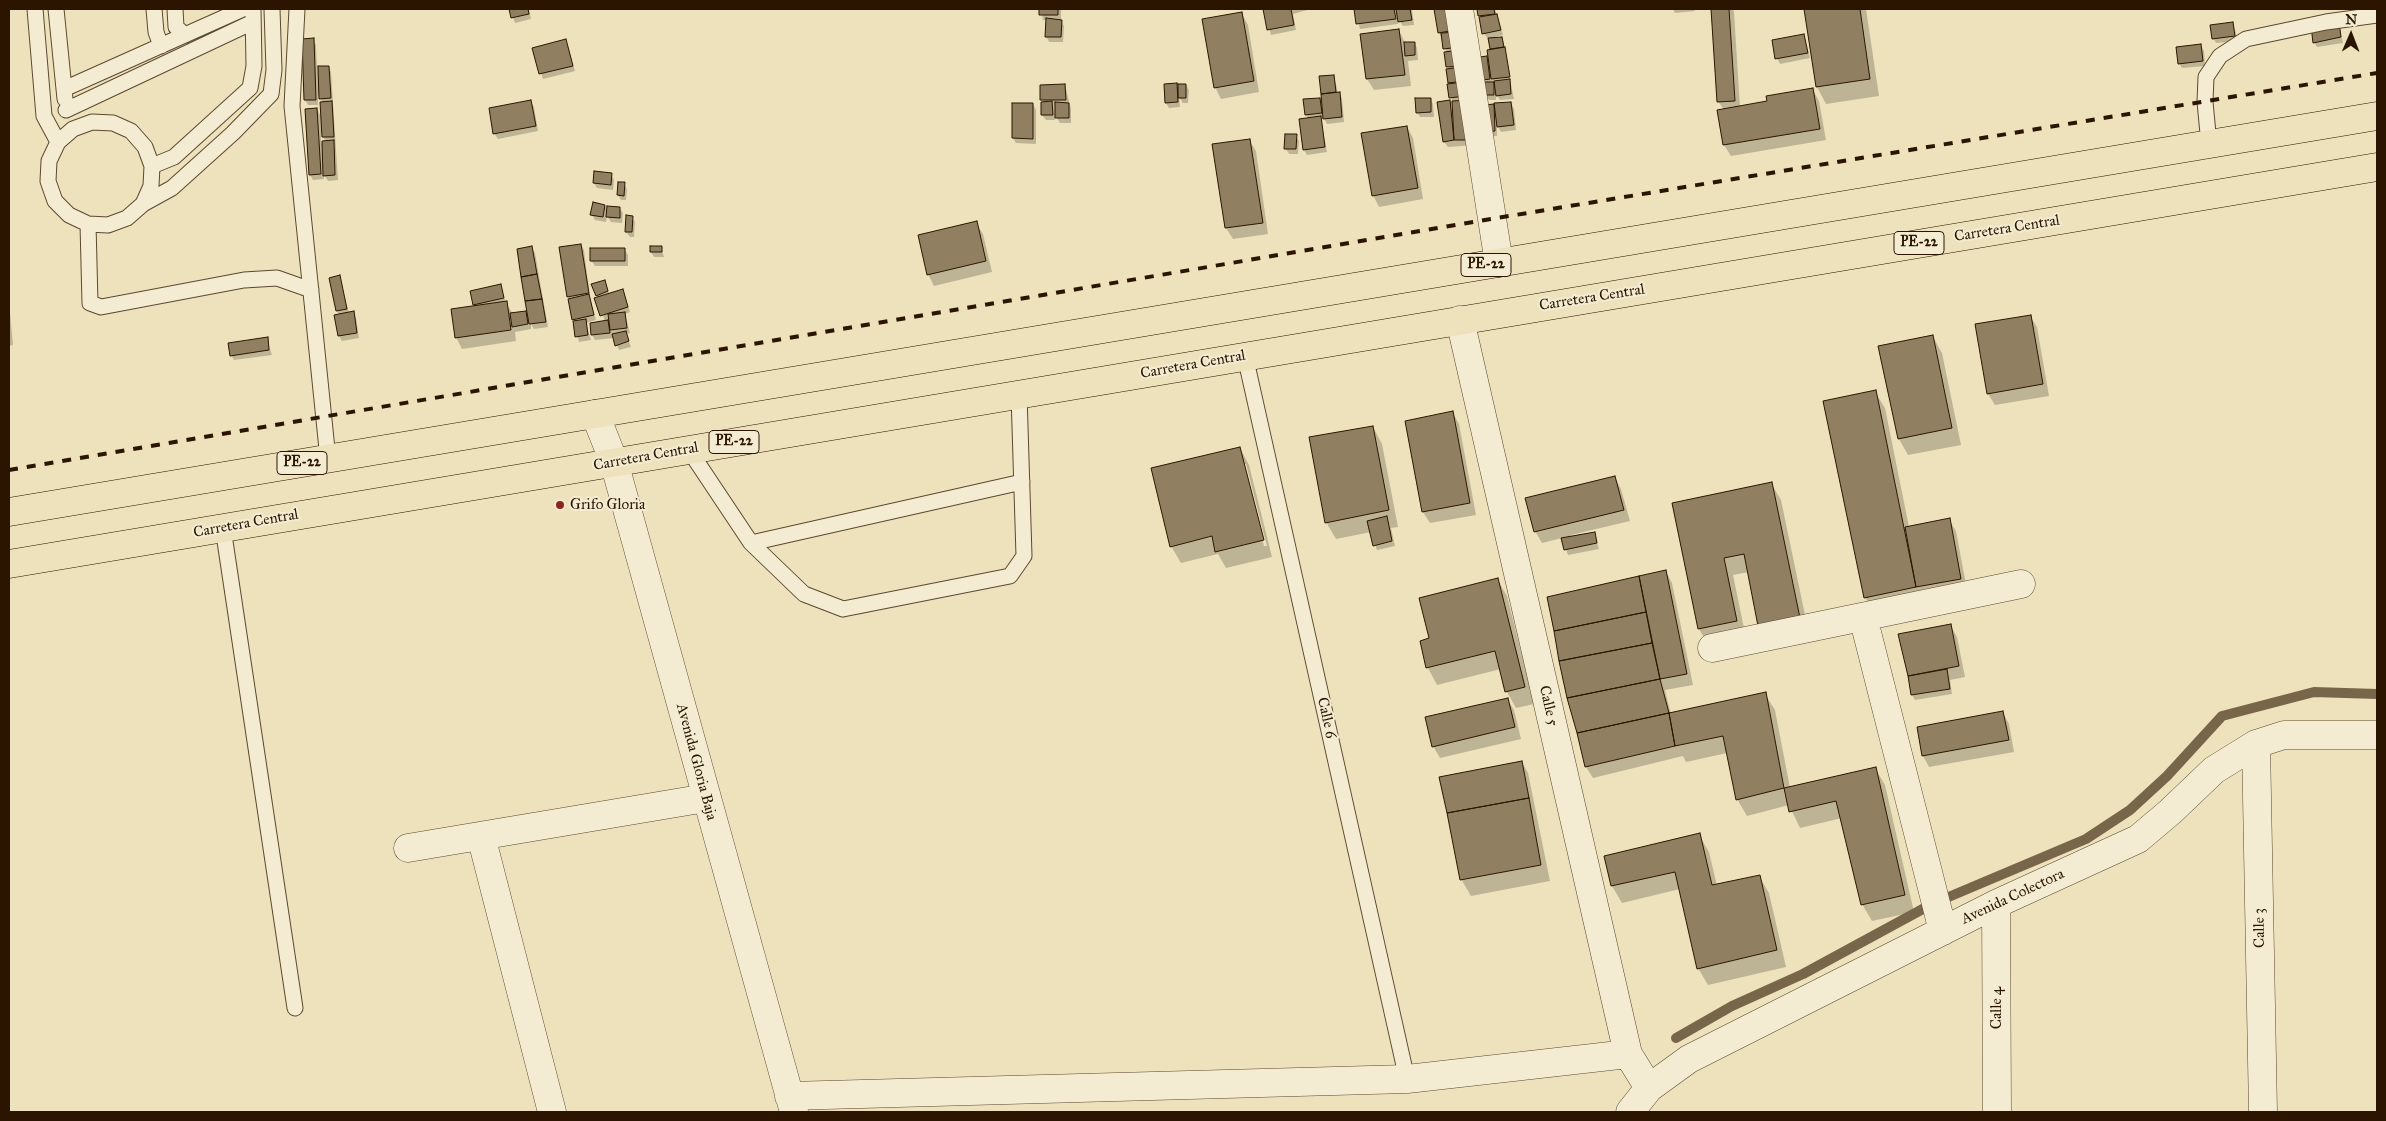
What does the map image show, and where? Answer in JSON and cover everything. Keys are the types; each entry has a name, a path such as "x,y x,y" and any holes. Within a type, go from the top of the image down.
{"highway":[{"name":"PE-22","path":"9,512 2377,116"},
{"name":"Carretera Central","path":"9,564 2377,167"}],"street":[{"path":"1459,9 1499,263"},
{"name":"Calle 5","path":"1460,320 1628,1054 1648,1088"},
{"name":"Avenida Gloria Baja","path":"595,414 614,462 792,1104"},
{"path":"1712,648 2021,584"},
{"path":"1863,616 1943,931"},
{"name":"Avenida Colectora","path":"1630,1112 1648,1088 1689,1059 1996,904 2138,839 2214,770 2256,744 2284,735 2377,735"},
{"name":"Calle 3","path":"2256,744 2263,1112"},
{"path":"408,848 706,798"},
{"path":"480,836 552,1112"},
{"name":"Calle 4","path":"1996,904 1997,1112"},
{"path":"792,1104 1407,1079 1628,1054"}],"lane":[{"path":"35,9 44,116 58,142"},
{"path":"56,9 66,110 73,129"},
{"path":"154,9 156,32 161,46"},
{"path":"175,9 176,28 184,35"},
{"path":"64,90 243,9"},
{"path":"143,204 151,186 152,166 145,146 131,131 113,123 92,122 73,129 58,142 49,161 48,181 55,201 69,215 88,224 108,226 127,218 143,204 172,188 233,133 271,94 274,70 272,9"},
{"path":"297,9 292,106 328,459"},
{"path":"66,110 253,15 254,66 250,88 174,156 152,166"},
{"path":"2209,144 2205,102 2206,77 2220,56 2246,39 2326,22 2377,15"},
{"path":"88,224 90,303 102,307 244,280 277,278 311,290"},
{"name":"Calle 6","path":"1245,356 1407,1079"},
{"path":"689,450 751,543 804,594 843,609 1010,576 1024,556 1019,394"},
{"path":"751,543 1022,482"},
{"path":"223,528 295,1008"}],"building":[{"path":"509,9 528,9 529,14 511,18"},
{"path":"1039,9 1058,9 1058,15 1039,15"},
{"path":"1263,9 1291,9 1294,25 1267,30"},
{"path":"1354,9 1394,9 1396,19 1356,24"},
{"path":"1396,9 1410,9 1412,20 1398,22"},
{"path":"1434,9 1454,9 1456,30 1438,33"},
{"path":"1477,9 1494,9 1495,14 1478,16"},
{"path":"1711,9 1729,9 1735,101 1717,102"},
{"path":"1804,9 1860,9 1870,79 1816,87"},
{"path":"1242,12 1254,81 1214,88 1202,19"},
{"path":"1497,14 1501,30 1482,34 1479,17"},
{"path":"1046,18 1062,20 1061,37 1045,37"},
{"path":"2233,22 2235,36 2212,39 2210,25"},
{"path":"2339,22 2341,37 2313,43 2311,26"},
{"path":"1399,29 1405,75 1366,79 1360,34"},
{"path":"1459,32 1461,47 1443,49 1441,33"},
{"path":"1804,34 1808,53 1775,59 1772,40"},
{"path":"1502,37 1504,47 1490,49 1488,38"},
{"path":"314,38 316,100 304,100 302,39"},
{"path":"566,39 573,66 539,74 532,48"},
{"path":"1404,42 1415,42 1415,55 1405,56"},
{"path":"2201,44 2203,61 2178,64 2176,47"},
{"path":"1505,47 1510,77 1491,79 1487,50"},
{"path":"1460,50 1462,66 1446,67 1444,52"},
{"path":"1487,56 1490,79 1483,80 1480,57"},
{"path":"318,66 329,66 331,98 319,99"},
{"path":"1462,67 1464,81 1448,83 1446,69"},
{"path":"1334,75 1336,92 1321,94 1319,76"},
{"path":"1510,79 1511,94 1496,96 1494,81"},
{"path":"1464,82 1466,96 1449,98 1447,84"},
{"path":"1484,82 1494,82 1494,95 1485,95"},
{"path":"1177,83 1178,102 1165,103 1164,84"},
{"path":"1065,84 1066,100 1040,100 1040,85"},
{"path":"1178,84 1186,84 1186,98 1178,98"},
{"path":"1813,88 1820,129 1723,145 1717,110 1767,101 1766,96"},
{"path":"1340,92 1342,117 1323,119 1321,94"},
{"path":"1320,98 1322,113 1305,115 1303,99"},
{"path":"1415,98 1431,98 1431,112 1416,113"},
{"path":"531,100 536,126 493,134 489,108"},
{"path":"1450,100 1454,140 1443,142 1437,102"},
{"path":"1471,100 1473,140 1454,140 1452,101"},
{"path":"332,101 334,137 322,137 320,102"},
{"path":"1052,101 1053,115 1041,115 1041,102"},
{"path":"1055,102 1069,103 1069,118 1055,118"},
{"path":"1511,102 1514,125 1497,127 1494,103"},
{"path":"1012,103 1033,103 1033,139 1012,138"},
{"path":"1494,104 1495,131 1486,132 1485,105"},
{"path":"317,108 321,174 309,175 305,109"},
{"path":"1321,116 1325,147 1303,150 1299,119"},
{"path":"1407,126 1418,188 1372,196 1361,133"},
{"path":"1285,134 1297,134 1296,149 1284,149"},
{"path":"1250,139 1263,223 1225,228 1212,144"},
{"path":"334,140 335,175 323,176 322,141"},
{"path":"594,171 612,173 611,185 593,183"},
{"path":"618,182 625,182 624,196 617,195"},
{"path":"593,202 605,205 603,217 590,215"},
{"path":"607,206 620,207 620,218 606,217"},
{"path":"626,215 633,216 632,232 625,232"},
{"path":"977,221 986,261 927,275 918,235"},
{"path":"581,244 589,293 567,297 559,247"},
{"path":"532,246 537,274 521,277 517,249"},
{"path":"650,246 662,246 662,252 650,252"},
{"path":"590,248 625,248 625,261 590,261"},
{"path":"537,274 542,299 525,301 521,277"},
{"path":"340,275 347,309 336,311 329,278"},
{"path":"605,280 608,291 596,296 591,284"},
{"path":"501,284 504,298 473,305 470,291"},
{"path":"623,289 628,307 600,316 594,298"},
{"path":"589,294 594,315 572,320 568,299"},
{"path":"542,299 546,322 529,324 525,301"},
{"path":"507,301 511,330 455,338 451,309"},
{"path":"354,311 357,333 338,336 334,315"},
{"path":"526,311 528,324 512,327 510,313"},
{"path":"625,312 627,328 610,330 608,314"},
{"path":"2031,315 2043,384 1987,394 1975,324"},
{"path":"586,319 588,335 575,337 573,321"},
{"path":"608,320 610,333 591,335 590,323"},
{"path":"626,331 629,341 615,346 612,334"},
{"path":"1933,335 1952,428 1898,439 1878,346"},
{"path":"268,337 269,350 230,356 228,343"},
{"path":"1876,390 1916,587 1864,598 1823,401"},
{"path":"1453,411 1470,503 1422,512 1405,421"},
{"path":"1373,426 1389,510 1325,523 1309,437"},
{"path":"1240,447 1264,540 1215,552 1212,536 1170,547 1151,468"},
{"path":"1615,476 1624,510 1534,532 1525,498"},
{"path":"1772,482 1800,618 1758,626 1744,554 1724,558 1737,621 1698,629 1672,503"},
{"path":"1387,516 1392,541 1373,546 1367,521"},
{"path":"1950,518 1961,579 1916,587 1905,527"},
{"path":"1595,532 1597,543 1564,550 1561,538"},
{"path":"1666,570 1687,674 1660,679 1639,576"},
{"path":"1639,576 1646,612 1554,631 1547,597"},
{"path":"1498,578 1525,687 1505,692 1495,651 1426,668 1420,641 1429,638 1419,598"},
{"path":"1646,612 1652,643 1559,661 1554,631"},
{"path":"1951,624 1959,666 1908,676 1898,634"},
{"path":"1652,643 1660,679 1567,698 1559,661"},
{"path":"1947,669 1950,689 1911,695 1908,676"},
{"path":"1660,679 1669,713 1577,733 1567,698"},
{"path":"1766,692 1784,788 1736,800 1723,736 1675,746 1669,713"},
{"path":"1508,698 1515,727 1432,747 1425,717"},
{"path":"2003,711 2009,740 1922,756 1917,727"},
{"path":"1669,713 1675,746 1585,767 1577,733"},
{"path":"1522,761 1529,798 1447,813 1439,777"},
{"path":"1876,767 1905,895 1861,905 1836,801 1789,812 1784,788"},
{"path":"1529,798 1541,865 1460,880 1447,813"},
{"path":"1700,833 1712,885 1760,875 1777,950 1697,969 1675,872 1611,886 1604,856"}],"waterway":[{"path":"1676,1038 1732,1006 1803,974 1932,904 2086,839 2130,810 2167,776 2222,716 2314,692 2377,694"}],"railway":[{"path":"9,470 1491,219 2377,73"}],"place":[{"name":"Grifo Gloria","path":"560,505"}]}
